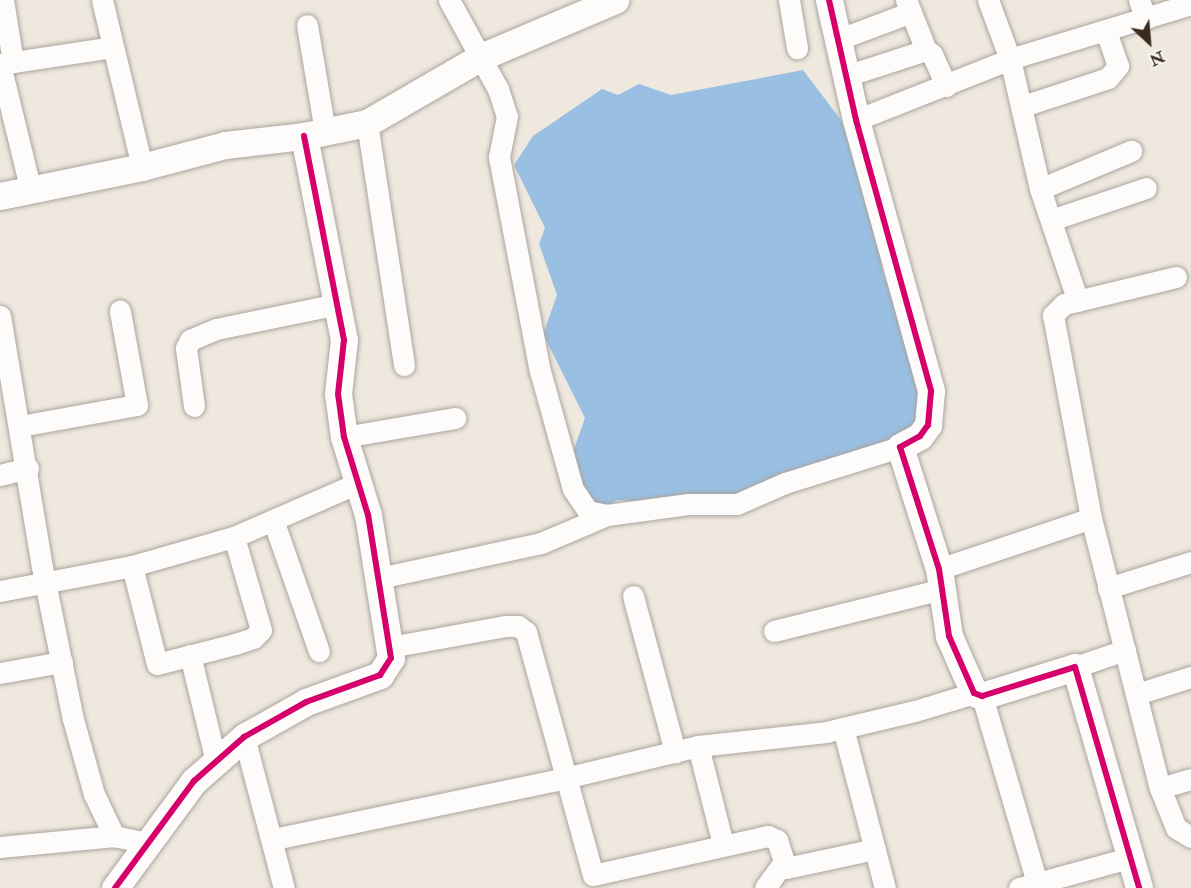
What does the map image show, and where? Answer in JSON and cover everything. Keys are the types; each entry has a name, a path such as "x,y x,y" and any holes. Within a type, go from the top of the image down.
{"street":[{"path":"3,0 4,63 31,191"},
{"path":"102,0 142,167"},
{"path":"449,0 481,57 507,116 499,157 540,371 573,489 588,511 607,515"},
{"path":"0,196 142,167 225,145 367,123 481,57 615,0"},
{"path":"789,0 797,48"},
{"path":"379,578 541,543 607,515 688,504 737,504 785,483 900,447 920,436 928,425 931,391 856,120 829,0"},
{"path":"988,0 1010,59 1023,106 1040,189 1078,301"},
{"path":"856,120 1010,59 1106,32 1142,9 1191,3"},
{"path":"837,40 909,6 926,50 932,54 946,86"},
{"path":"124,883 148,843 194,781 244,737 306,702 380,675 388,668 390,647 368,515 344,437 338,394 345,350 314,133 307,25"},
{"path":"1023,106 1108,78 1118,66 1106,32"},
{"path":"4,63 112,47"},
{"path":"846,76 926,50"},
{"path":"367,123 404,365"},
{"path":"1040,189 1131,151"},
{"path":"1051,220 1146,188"},
{"path":"1176,277 1058,307 1053,315 1091,518 1160,788 1176,828 1191,837"},
{"path":"194,406 186,348 190,340 216,329 338,304"},
{"path":"20,426 137,405 120,311"},
{"path":"0,316 28,468 45,582 62,662 94,795 114,836"},
{"path":"344,437 455,418"},
{"path":"900,447 941,579 949,636 978,694 1028,886 1132,857"},
{"path":"0,475 28,468"},
{"path":"0,591 132,566 234,537 358,483"},
{"path":"774,631 941,579 1091,518"},
{"path":"273,520 319,651"},
{"path":"132,566 157,664 253,638 261,630 234,537"},
{"path":"1108,588 1191,562"},
{"path":"633,597 675,752"},
{"path":"390,647 518,626 530,642 595,882 723,844 773,837 786,868 875,849"},
{"path":"274,839 565,778 698,746 843,728 978,694 1075,667 1125,650"},
{"path":"190,655 216,762"},
{"path":"0,673 62,662"},
{"path":"1075,667 1132,857 1139,888"},
{"path":"1137,694 1191,677"},
{"path":"843,728 885,888"},
{"path":"244,737 274,839 284,888"},
{"path":"698,746 723,844"},
{"path":"1160,788 1191,779"},
{"path":"0,847 114,836 148,843"},
{"path":"765,888 783,863"}],"water":[{"path":"803,70 847,128 878,210 883,273 929,395 905,439 735,496 645,503 618,500 597,511 568,466 585,418 543,334 557,295 539,244 545,228 514,165 533,136 602,89 618,95 639,84 671,95"}],"cycle path":[{"path":"829,0 856,120 931,391 928,425 920,436 900,447 939,569 949,636 974,693 982,696 1075,667 1139,888"},
{"path":"115,888 194,781 244,737 306,702 380,675 391,658 368,515 344,437 338,394 344,340 304,136"}]}
